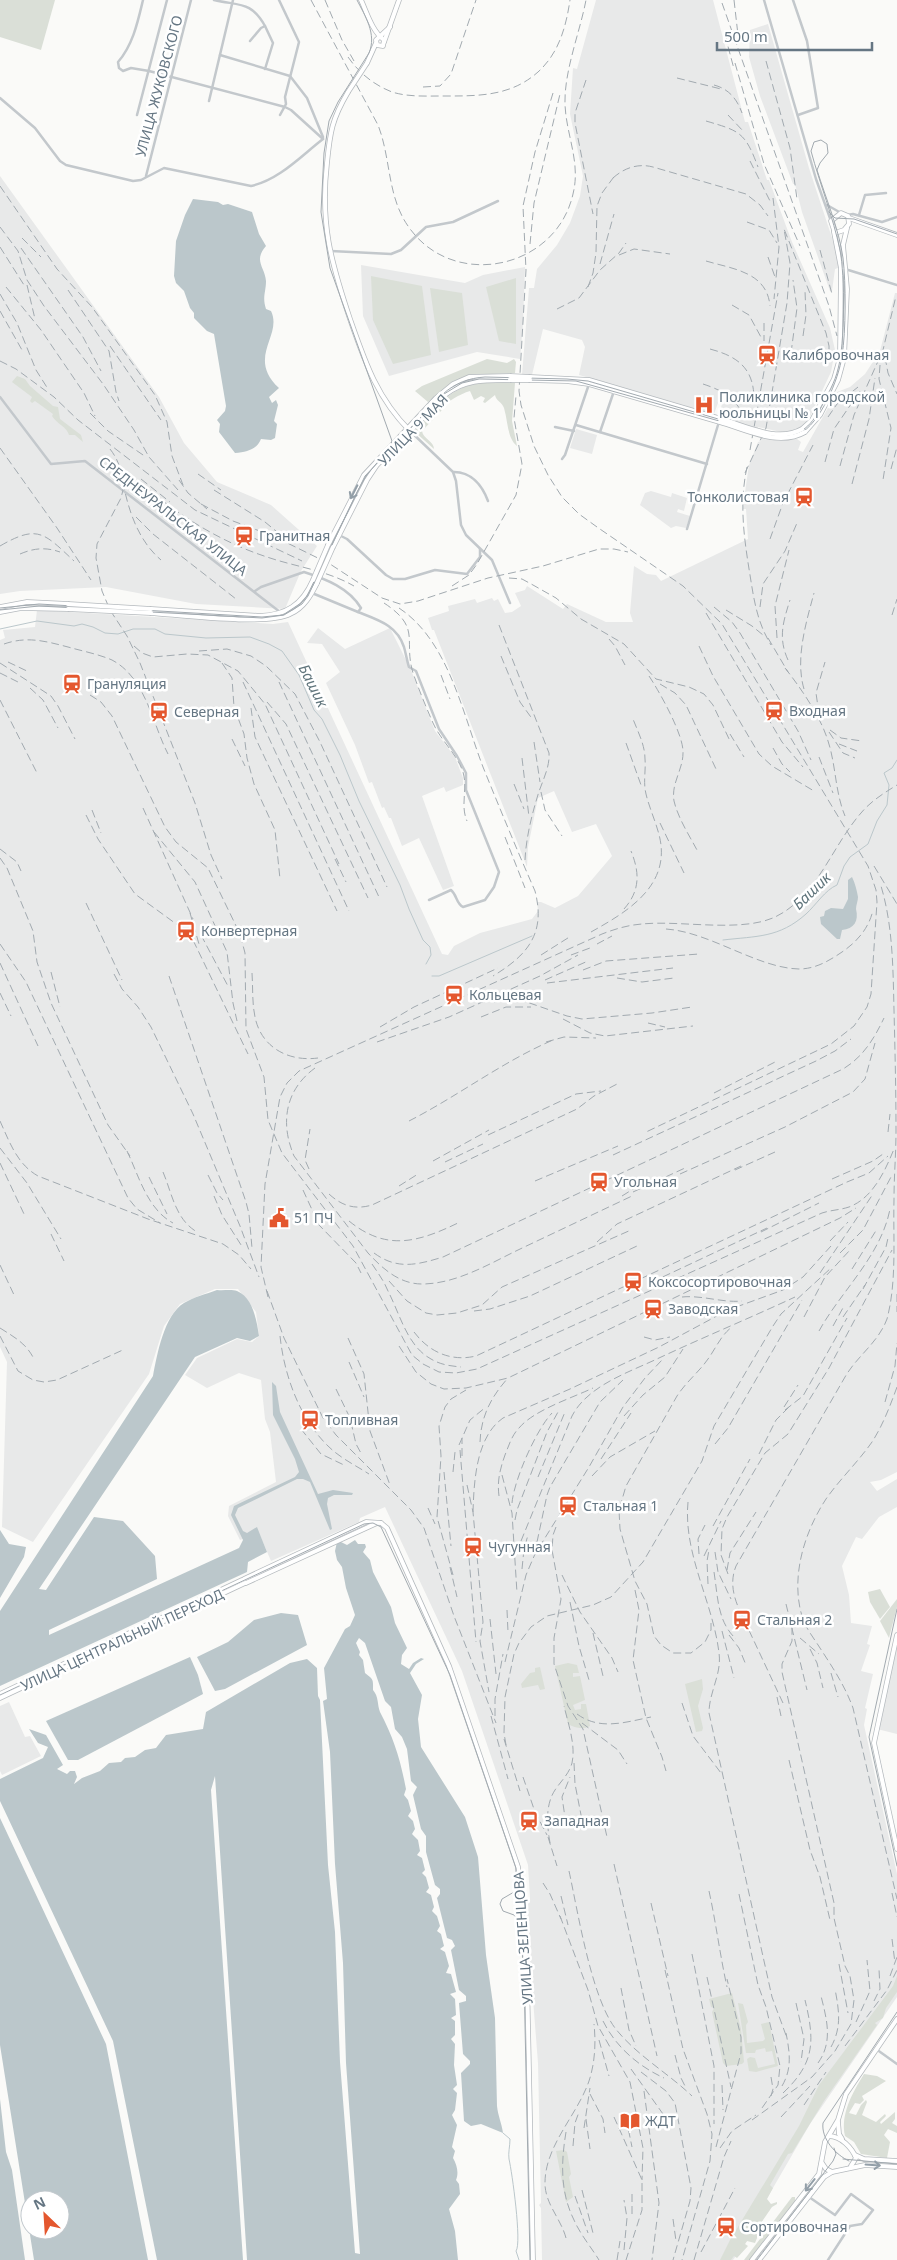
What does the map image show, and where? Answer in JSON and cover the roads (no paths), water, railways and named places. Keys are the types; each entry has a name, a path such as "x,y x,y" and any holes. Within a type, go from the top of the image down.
{"main road":[{"path":"361,0 373,26 384,42"},
{"path":"398,0 384,42 367,63 336,113 329,141 324,202 329,251 354,330 374,382 385,403 408,430"},
{"path":"373,26 376,42 380,47"},
{"path":"367,63 376,42 390,27"},
{"path":"857,222 840,232 834,232 831,221 841,213 857,222 897,236"},
{"path":"848,217 848,227"},
{"name":"УЛИЦА 9 МАЯ","path":"0,612 36,607 68,607 268,616 288,611 302,600 315,581 364,475 445,395 455,388 479,380 576,378 720,422 779,435 804,431 812,420 838,367 844,269 843,245 848,227"},
{"name":"УЛИЦА 9 МАЯ","path":"834,232 844,269"},
{"name":"УЛИЦА 9 МАЯ","path":"530,378 567,381 614,389"},
{"name":"УЛИЦА 9 МАЯ","path":"331,546 367,480 377,465 408,430"},
{"name":"УЛИЦА 9 МАЯ","path":"151,611 276,619 298,610 312,593 315,581"},
{"name":"УЛИЦА 9 МАЯ","path":"0,607 27,602 68,607"},
{"name":"УЛИЦА ЦЕНТРАЛЬНЫЙ ПЕРЕХОД","path":"0,1694 244,1581 368,1526 381,1523"},
{"name":"УЛИЦА ЗЕЛЕНЦОВА","path":"381,1523 387,1528 450,1669 518,1867 527,1978 533,2260"},
{"name":"УЛИЦА ЦЕНТРАЛЬНЫЙ ПЕРЕХОД","path":"0,1698 244,1581"},
{"path":"897,1635 874,1739 897,1849"},
{"path":"752,2260 819,2174 825,2142 838,2120 846,2094 897,2019"},
{"path":"838,2120 839,2134 855,2155 864,2159 897,2161"},
{"path":"829,2136 836,2136 844,2142"},
{"path":"850,2168 856,2161 855,2155"},
{"path":"822,2163 826,2169 832,2172"},
{"path":"760,2260 824,2177 832,2172 865,2165 897,2167"}],"street":[{"path":"143,0 135,31 118,62 119,68 123,71 131,68 149,71 212,86 285,107 291,110 323,140 329,141"},
{"path":"137,116 167,0"},
{"name":"УЛИЦА ЖУКОВСКОГО","path":"145,177 191,0"},
{"path":"214,0 251,7 257,13 273,43 264,68"},
{"path":"209,101 233,0"},
{"path":"279,0 299,42 290,76 285,107 280,115"},
{"path":"764,0 816,179 831,221"},
{"path":"794,0 806,41 818,108 798,115"},
{"path":"250,41 265,26"},
{"path":"220,55 290,76 307,98 323,140"},
{"path":"0,98 35,128 60,161 134,181 158,170 171,168 251,186 260,184 278,174 323,140"},
{"path":"859,215 865,195 886,193"},
{"path":"329,251 391,254 401,250 426,227 453,222 498,201"},
{"path":"826,204 841,213"},
{"path":"848,217 859,215 882,222 897,217"},
{"path":"844,269 897,285"},
{"path":"562,459 574,431 589,384"},
{"path":"600,432 614,389"},
{"name":"СРЕДНЕУРАЛЬСКАЯ УЛИЦА","path":"0,397 51,464 85,461 281,613"},
{"path":"687,529 720,422"},
{"path":"576,425 707,464"},
{"path":"555,427 574,431"},
{"path":"408,430 453,472 456,481 461,525 466,535 492,560 510,603"},
{"path":"453,472 467,474 483,489 488,501"},
{"path":"339,534 386,575 398,580 435,570 467,574 480,557 480,549"},
{"path":"255,591 261,587 304,572 346,590 356,598 361,608 358,612"},
{"path":"312,593 390,626 398,635 404,646 409,667 416,671 439,729 466,773 466,790 499,872 494,887 485,900 463,907 459,904 451,890 429,900"},
{"path":"268,616 273,610 271,604"},
{"path":"876,2049 897,2064"},
{"path":"809,2196 835,2215 851,2194 873,2210 862,2224 850,2226 828,2260"}],"waterway":[{"name":"Башик","path":"0,629 37,621 74,626 82,624 105,633 118,634 133,629 155,629 165,634 206,638 250,637 282,651 299,675 314,710 322,719 400,885 423,940 430,947 431,955 426,964"},
{"name":"Башик","path":"723,940 757,936 786,928 806,914 825,894 837,885 844,866 850,857 868,844 877,821 887,805 889,785 884,773 892,768 897,760"},
{"name":"Башик","path":"432,976 439,976 532,936"},
{"path":"503,2133 510,2139 509,2157 516,2207 518,2235 516,2251 519,2260"}],"tram line":[{"path":"357,0 369,25 372,39 371,46 369,53 338,102 329,121 324,153 321,212 330,268 392,441 390,450"},
{"path":"0,608 39,604 262,617 283,615 301,603 307,596 365,476 443,394 457,384 473,379 485,377 588,381 773,435 789,436 796,434 813,421 831,388 838,369 842,344 842,261 834,225 811,151 814,142 821,140 827,144 828,153 817,170 835,225 843,258 845,280 843,346 840,366 833,388 814,421 799,434 786,437 773,436 576,381 479,379 462,383 444,394 381,458 366,476 308,596 302,604 284,615 262,618 39,606 0,610"},
{"path":"829,212 835,218 854,219 897,234"},
{"path":"0,1695 364,1524 373,1523 381,1527 450,1675 516,1868 524,1977 530,2260"},
{"path":"897,1609 869,1737 897,1866"},
{"path":"517,1886 514,1892 502,1899 500,1904 503,1911 514,1915 520,1922"},
{"path":"849,2161 830,2146 824,2135 823,2123 897,2012"},
{"path":"757,2260 833,2161 836,2154 834,2148"},
{"path":"843,2159 897,2164"}],"railway":[{"path":"311,0 378,125 396,202 408,226 427,246 450,259 475,264 501,263 525,255 546,240 563,220 573,194 575,182 574,160 566,115 565,91 586,0"},
{"path":"325,0 342,40 354,61"},
{"path":"423,87 440,86 451,74 476,0"},
{"path":"348,57 367,78 385,89 398,94 467,96 504,91 527,80 538,72 551,57 564,30 570,0"},
{"path":"734,0 738,35"},
{"path":"722,3 829,306 837,336"},
{"path":"725,35 734,69"},
{"path":"766,61 790,148 797,199"},
{"path":"735,63 764,164 800,246"},
{"path":"677,78 721,89"},
{"path":"586,80 575,113 575,123 593,214"},
{"path":"714,85 732,95 742,113"},
{"path":"553,93 535,152 523,206 526,270 519,391 521,405 534,446 548,475 562,497 579,514 683,586 722,624 868,866 876,890 877,902 871,994 867,1007 854,1026 831,1044 644,1133"},
{"path":"530,244 534,203 560,94"},
{"path":"728,115 744,132"},
{"path":"706,121 727,127 740,135 749,146 758,167"},
{"path":"750,161 770,201"},
{"path":"613,178 632,167 653,167 746,194 760,205 768,216"},
{"path":"588,287 593,273 596,253 597,206 602,193 616,174"},
{"path":"0,186 57,269 92,307 155,395 167,422 172,456 183,485"},
{"path":"773,198 779,247 774,299"},
{"path":"600,264 614,214"},
{"path":"747,222 769,230 777,243"},
{"path":"0,227 18,251 27,280 44,306 103,384 134,430 149,457 178,490"},
{"path":"745,473 766,428 787,303 790,263 784,229 826,333 829,356"},
{"path":"22,238 41,257"},
{"path":"557,309 579,298 600,270 619,253 626,243"},
{"path":"0,247 24,285"},
{"path":"21,248 83,337 101,371"},
{"path":"619,255 634,249 670,254"},
{"path":"820,250 832,294"},
{"path":"768,257 775,277"},
{"path":"706,261 737,270 756,279 763,286 770,306"},
{"path":"791,353 797,308 793,280"},
{"path":"27,285 35,319"},
{"path":"6,287 41,330 84,393 95,416"},
{"path":"68,290 109,351 119,401"},
{"path":"803,336 806,315 805,291"},
{"path":"750,450 778,293"},
{"path":"0,294 17,323 36,370 48,389"},
{"path":"840,466 854,415 883,350 896,296"},
{"path":"732,305 749,315 762,339"},
{"path":"0,311 22,350"},
{"path":"764,323 764,341"},
{"path":"110,346 161,420"},
{"path":"710,349 730,356 744,367 752,382 754,403"},
{"path":"885,357 888,373 897,394"},
{"path":"0,361 16,369 54,397 78,420 195,510 302,561"},
{"path":"880,365 879,379 891,428 883,480"},
{"path":"852,484 869,419 875,378"},
{"path":"703,384 717,389 728,396 738,406 745,419"},
{"path":"828,417 837,404 858,387"},
{"path":"825,462 834,429 860,391"},
{"path":"452,586 469,575 477,564 516,495 522,464 514,418 516,396"},
{"path":"90,413 108,431 146,457"},
{"path":"770,539 783,503 813,445"},
{"path":"891,469 897,447"},
{"path":"0,448 57,528 91,580"},
{"path":"110,449 119,465 127,502 142,538 161,560"},
{"path":"747,467 743,494 746,548 757,611 762,628 771,645"},
{"path":"198,474 221,490"},
{"path":"123,475 121,498 97,544 96,558 102,591 110,610 127,636 140,663 195,803 211,855 222,879"},
{"path":"141,479 170,502"},
{"path":"179,480 188,493 207,509"},
{"path":"214,490 265,522 282,536"},
{"path":"163,501 200,526 240,547 267,557 322,572 354,586"},
{"path":"201,504 233,521 273,536 330,564 382,598 400,604 418,601 488,578 543,566 599,549 614,549 628,552"},
{"path":"136,517 153,534 236,599"},
{"path":"760,607 763,584 785,551 797,523"},
{"path":"0,546 23,535 40,535 55,544 74,561"},
{"path":"20,554 40,549 60,552"},
{"path":"777,638 775,606 789,550"},
{"path":"509,578 522,579 556,598 581,619 624,644 656,679 689,687 704,694 713,705 730,741"},
{"path":"804,689 801,653 814,593"},
{"path":"892,615 897,599"},
{"path":"788,660 782,637 785,616 790,600"},
{"path":"384,603 396,612 407,627 410,662 418,686 436,730 457,759 463,772 465,785 464,809 467,821"},
{"path":"714,607 732,622 740,633 798,731 811,760"},
{"path":"399,608 416,622 430,639 442,659 461,703 483,767 535,891 538,906 536,931 525,951 516,960 493,976"},
{"path":"726,610 763,635"},
{"path":"706,613 782,742 803,767"},
{"path":"499,625 549,753 547,770 531,821 525,860"},
{"path":"768,638 788,672"},
{"path":"609,639 625,665"},
{"path":"4,644 20,640 44,641 101,656 112,660 124,668 133,678 147,702 168,754"},
{"path":"134,646 142,653 153,657 187,654 208,655 238,671 265,704 339,864"},
{"path":"699,646 713,676 759,754 772,766 814,791"},
{"path":"199,651 227,649 251,656 266,666 295,694 320,742 387,887"},
{"path":"501,656 520,702 533,720"},
{"path":"8,662 29,672"},
{"path":"819,714 816,693 825,662"},
{"path":"0,663 51,696 75,739"},
{"path":"222,663 232,678 234,707 244,734 247,758 254,784 275,830 280,879"},
{"path":"785,668 809,703 825,732 831,750 839,798 845,816"},
{"path":"0,673 18,682"},
{"path":"441,675 450,699"},
{"path":"649,676 680,735 683,753 674,788 674,801 681,820 697,850"},
{"path":"243,682 349,911"},
{"path":"279,682 379,897"},
{"path":"660,684 675,693 686,705 716,769"},
{"path":"30,688 43,700 58,728"},
{"path":"90,695 101,702 112,716 165,827 176,842 208,868 240,934 245,953 246,1029 264,1077 268,1120 282,1153 353,1246 412,1355 423,1364 439,1372 456,1373 477,1369 822,1213 849,1207 865,1197 877,1183 894,1149"},
{"path":"0,700 37,773"},
{"path":"267,702 286,724 368,898"},
{"path":"251,708 255,737 337,911"},
{"path":"591,932 616,917 640,899 657,875 661,861 660,839 645,790 645,754 633,719"},
{"path":"830,730 841,738 862,741"},
{"path":"829,732 843,753 855,758"},
{"path":"730,734 744,757"},
{"path":"232,739 245,766"},
{"path":"534,742 540,782"},
{"path":"626,743 641,785"},
{"path":"839,744 857,751"},
{"path":"773,748 782,764 790,772"},
{"path":"819,757 833,793"},
{"path":"522,758 529,817"},
{"path":"514,784 524,809"},
{"path":"268,1297 261,1267 265,1184 280,1097 287,1083 299,1071 612,930 632,925 657,923 745,924 761,922 775,917 790,908 813,884 851,826 865,809 897,785"},
{"path":"541,792 545,810 562,836"},
{"path":"143,808 193,919"},
{"path":"92,810 101,833"},
{"path":"86,815 98,839 135,894 179,926 192,938 248,1054"},
{"path":"660,823 684,873"},
{"path":"154,832 195,882 227,952 237,1021"},
{"path":"505,837 525,888"},
{"path":"0,849 17,862 21,871"},
{"path":"624,909 636,889 637,881 636,867 631,851"},
{"path":"0,858 7,868 33,931 37,962 51,1003 108,1125 130,1156"},
{"path":"335,859 346,882"},
{"path":"874,866 897,904"},
{"path":"783,1703 737,1604 733,1588 733,1577 736,1566 845,1377 883,1328 890,1305 894,1259 895,1055 892,948 888,916 881,886"},
{"path":"86,903 122,980"},
{"path":"666,929 699,936 767,963 805,969 827,961 853,944 865,929 873,910"},
{"path":"190,913 199,944"},
{"path":"201,935 229,988"},
{"path":"541,955 571,936"},
{"path":"597,944 612,936"},
{"path":"0,944 26,982 128,1198 137,1209 160,1223"},
{"path":"571,955 590,948"},
{"path":"583,970 606,961 699,954"},
{"path":"377,1042 449,1017 540,976 578,955"},
{"path":"545,980 588,961"},
{"path":"0,963 38,1046"},
{"path":"380,1027 414,1007 498,968"},
{"path":"547,983 673,968"},
{"path":"51,972 60,1007"},
{"path":"252,973 254,1012 258,1028 263,1037 286,1055 296,1058 318,1058"},
{"path":"114,974 122,989 138,1007 151,1027 193,1114 240,1226 259,1277"},
{"path":"169,976 246,1202 252,1248"},
{"path":"617,978 642,982 674,978"},
{"path":"0,993 11,1016"},
{"path":"494,1002 518,999 567,1016 582,1019 652,1013 692,1007"},
{"path":"481,1017 506,1007 531,1007"},
{"path":"374,1253 399,1264 416,1264 443,1257 843,1069 867,1047 884,1018"},
{"path":"563,1019 590,1033 605,1036 693,1026"},
{"path":"648,1023 665,1027"},
{"path":"546,1042 564,1037 596,1038"},
{"path":"613,1155 816,1061 835,1051 851,1039"},
{"path":"409,1121 516,1058 553,1040"},
{"path":"680,1174 785,1127 853,1092 865,1079 875,1043"},
{"path":"714,1093 777,1061"},
{"path":"315,1068 297,1086 288,1108 287,1131 294,1156 368,1253 398,1278 422,1284 447,1281 460,1277 632,1196"},
{"path":"329,1194 349,1206 372,1205 577,1109 594,1096 619,1083"},
{"path":"488,1135 576,1094 601,1091"},
{"path":"888,1132 890,1114"},
{"path":"0,1121 19,1159 38,1176 148,1219 223,1244 239,1255 251,1269"},
{"path":"309,1169 305,1160 310,1129"},
{"path":"433,1161 489,1130"},
{"path":"445,1162 483,1144"},
{"path":"535,1181 618,1146"},
{"path":"0,1148 27,1183 61,1239"},
{"path":"127,1151 150,1201 164,1217 173,1223"},
{"path":"735,1170 775,1152"},
{"path":"832,1179 873,1161 883,1154"},
{"path":"414,1332 426,1345 441,1354 458,1358 476,1356 869,1173 888,1156"},
{"path":"0,1163 24,1214"},
{"path":"597,1242 617,1224 741,1166"},
{"path":"633,1192 685,1168"},
{"path":"163,1172 179,1213 190,1227 197,1232"},
{"path":"399,1186 418,1174"},
{"path":"208,1175 217,1193 223,1200"},
{"path":"149,1177 167,1214"},
{"path":"840,1253 863,1230 891,1177"},
{"path":"622,1196 638,1186"},
{"path":"303,1190 319,1225 356,1263 361,1273"},
{"path":"820,1273 873,1194"},
{"path":"214,1196 222,1215 243,1248"},
{"path":"761,1232 819,1203"},
{"path":"399,1346 416,1372 431,1384 444,1389 466,1388 508,1378 840,1218 856,1208"},
{"path":"819,1331 869,1258 885,1226 890,1209"},
{"path":"349,1221 363,1231 377,1237 403,1241 431,1235 460,1222"},
{"path":"830,1241 848,1222"},
{"path":"652,1282 767,1228"},
{"path":"852,1269 877,1229"},
{"path":"389,1281 407,1301 426,1313 437,1315 457,1313 482,1305 502,1287 631,1230"},
{"path":"51,1234 64,1261"},
{"path":"863,1289 886,1247 888,1238"},
{"path":"474,1311 490,1309 530,1296 637,1246"},
{"path":"473,1512 478,1460 487,1436 503,1418 659,1347 728,1310 783,1290 803,1277 831,1246"},
{"path":"804,1317 825,1277 850,1250"},
{"path":"728,1574 721,1555 722,1529 727,1517 765,1453 788,1434 829,1368 892,1250"},
{"path":"372,1264 385,1284 405,1329 416,1346 435,1361 461,1367"},
{"path":"0,1265 15,1297"},
{"path":"506,1745 504,1733 505,1697 514,1654 519,1643 531,1627 547,1616 593,1605 611,1597 643,1562 702,1461 714,1426 773,1326 781,1314 831,1268"},
{"path":"843,1317 865,1285"},
{"path":"267,1291 284,1338 323,1418 336,1435 411,1510 424,1528 454,1616 496,1723"},
{"path":"897,1294 897,1312"},
{"path":"682,1297 742,1301"},
{"path":"521,1541 572,1416 588,1396 623,1374 795,1297"},
{"path":"715,1444 728,1428 802,1300"},
{"path":"833,1326 844,1306"},
{"path":"785,1410 803,1396 847,1318"},
{"path":"711,1623 711,1630 705,1642 691,1653 673,1653 661,1645 654,1636 647,1604 635,1581 620,1529 619,1510 626,1486 677,1396 732,1327"},
{"path":"0,1328 23,1345 34,1359"},
{"path":"0,1336 18,1371 33,1380 44,1382 57,1380 125,1349"},
{"path":"280,1336 289,1380 301,1409 309,1422 328,1446 369,1474"},
{"path":"644,1337 655,1340 670,1337"},
{"path":"348,1338 364,1374 370,1431 390,1485"},
{"path":"885,1402 895,1366 897,1343"},
{"path":"624,1416 643,1395 665,1377 683,1349"},
{"path":"505,1662 526,1575 535,1554 589,1467 623,1407 645,1378 662,1360"},
{"path":"349,1362 364,1397"},
{"path":"480,1442 482,1424 488,1407 508,1378"},
{"path":"537,1542 550,1487 600,1402 623,1380"},
{"path":"784,1407 798,1385"},
{"path":"897,1387 883,1422 872,1442 831,1492 818,1513 805,1543 798,1575 800,1607 804,1622 838,1677 853,1708 897,1899"},
{"path":"499,1496 499,1480 502,1465 509,1444 517,1431 543,1410 593,1388"},
{"path":"336,1389 350,1418 356,1444 362,1455"},
{"path":"453,1575 437,1517 441,1456 439,1426 445,1407 451,1399 466,1390"},
{"path":"759,1454 776,1420 790,1406"},
{"path":"459,1445 470,1420 486,1407"},
{"path":"515,1520 517,1510 547,1432 558,1412"},
{"path":"538,1477 565,1412"},
{"path":"512,1503 517,1482 527,1456 539,1431 552,1413"},
{"path":"601,1459 631,1413"},
{"path":"301,1429 321,1454 344,1465"},
{"path":"592,1476 610,1457 655,1431"},
{"path":"462,1438 462,1456"},
{"path":"460,1450 476,1642"},
{"path":"453,1472 455,1452"},
{"path":"713,1526 750,1459"},
{"path":"444,1472 451,1546"},
{"path":"502,1475 512,1513 517,1593"},
{"path":"467,1485 473,1512 483,1622 480,1641 489,1692"},
{"path":"688,1502 690,1540 716,1634 719,1653 719,1668 709,1713 772,1997 787,2038"},
{"path":"428,1508 435,1524"},
{"path":"727,1570 730,1553 756,1512"},
{"path":"704,1556 721,1521"},
{"path":"699,1554 698,1539 705,1525"},
{"path":"556,1527 553,1535 552,1550 561,1599 554,1638 554,1664 568,1706 583,1729 607,1837"},
{"path":"522,1569 524,1549 528,1535"},
{"path":"708,1584 707,1561 709,1550"},
{"path":"715,1552 718,1572 731,1599"},
{"path":"450,1567 457,1597"},
{"path":"714,1572 719,1608 725,1624 736,1639"},
{"path":"562,1575 580,1612 612,1658 618,1672"},
{"path":"635,1590 639,1610 633,1660 646,1718 666,1771"},
{"path":"570,1602 579,1646 589,1680"},
{"path":"786,1604 807,1690"},
{"path":"507,1610 508,1632"},
{"path":"490,1619 496,1674"},
{"path":"752,2120 812,2077 835,2051 851,2024 854,2000 850,1976 845,1966 834,1918 834,1903 782,1672 782,1664 792,1641 792,1628"},
{"path":"722,1631 734,1678"},
{"path":"593,1633 603,1676"},
{"path":"729,1635 739,1648 746,1665"},
{"path":"800,1638 819,1654"},
{"path":"810,1649 817,1663 823,1688"},
{"path":"495,1716 495,1699 503,1654"},
{"path":"831,1673 838,1697"},
{"path":"777,1697 781,1716"},
{"path":"682,1703 693,1736 721,1773"},
{"path":"550,1843 548,1809 555,1790 569,1771 573,1756 571,1734 564,1706"},
{"path":"577,1714 586,1719 604,1724 623,1723 651,1717"},
{"path":"491,1716 508,1779"},
{"path":"582,1723 618,1750 627,1764"},
{"path":"504,1739 520,1791"},
{"path":"789,1760 810,1850 820,1877 830,1920"},
{"path":"574,1763 575,1784 582,1820"},
{"path":"523,1777 535,1812 547,1835"},
{"path":"566,1824 562,1797 570,1777"},
{"path":"548,1837 557,1866"},
{"path":"614,1864 657,2056"},
{"path":"569,1871 586,1953 599,1996 607,2014 623,2038 692,2096"},
{"path":"543,1883 561,1919"},
{"path":"709,1891 727,1987"},
{"path":"892,1893 897,1917"},
{"path":"739,1894 758,1985 766,2007 780,2066 778,2085 762,2108"},
{"path":"561,1896 568,1925"},
{"path":"651,1903 668,1976"},
{"path":"560,1916 588,1990 598,2026 630,2082 643,2148 642,2180"},
{"path":"892,1939 895,1963"},
{"path":"692,1954 714,2066 714,2124"},
{"path":"890,1976 897,1957"},
{"path":"856,2022 870,1991 867,1960"},
{"path":"839,1964 848,2013"},
{"path":"874,2001 880,1989 879,1969"},
{"path":"665,1970 683,2049 707,2114 712,2134 710,2161 682,2260"},
{"path":"845,2046 887,1990 897,1970"},
{"path":"707,1977 731,2087"},
{"path":"716,2147 741,2053 741,2037 727,1979"},
{"path":"621,1988 629,2030 636,2046"},
{"path":"831,2047 838,2025 835,1989"},
{"path":"818,2063 823,2055 827,2039 827,2022 821,1996"},
{"path":"783,2093 801,2072 810,2051 810,2028 805,2000"},
{"path":"796,2003 804,2039 801,2062"},
{"path":"603,2021 614,2039 629,2055 645,2068 664,2078"},
{"path":"566,2238 548,2199 545,2185 546,2171 555,2144 577,2107 589,2081 593,2067 594,2024"},
{"path":"782,2086 789,2067 786,2033"},
{"path":"599,2040 609,2076"},
{"path":"675,2055 681,2078 686,2088"},
{"path":"631,2069 663,2114"},
{"path":"641,2072 666,2091 675,2103 691,2188 690,2201 673,2260"},
{"path":"804,2105 826,2072"},
{"path":"771,2077 773,2089 771,2096"},
{"path":"722,2085 723,2110"},
{"path":"781,2117 810,2086"},
{"path":"584,2128 590,2088"},
{"path":"644,2091 659,2203 652,2260"},
{"path":"590,2094 603,2119 605,2133"},
{"path":"573,2146 575,2123 579,2112"},
{"path":"720,2148 732,2131 756,2115"},
{"path":"614,2117 642,2180 642,2210 626,2260"},
{"path":"626,2118 632,2147"},
{"path":"586,2119 590,2149"},
{"path":"566,2132 563,2154 563,2177 566,2199 576,2225 599,2260"},
{"path":"694,2260 724,2157 731,2141"},
{"path":"701,2252 735,2188"},
{"path":"582,2190 593,2233"},
{"path":"632,2194 632,2214"},
{"path":"575,2196 588,2233"},
{"path":"624,2200 627,2218 624,2250"},
{"path":"673,2219 676,2241"},
{"path":"617,2260 620,2241"}],"place":[{"name":"Калибровочная","path":"767,355"},
{"name":"Поликлиника городской юольницы № 1","path":"704,405"},
{"name":"Тонколистовая","path":"804,497"},
{"name":"Гранитная","path":"244,536"},
{"name":"Грануляция","path":"72,684"},
{"name":"Входная","path":"774,711"},
{"name":"Северная","path":"159,712"},
{"name":"Конвертерная","path":"186,931"},
{"name":"Кольцевая","path":"454,995"},
{"name":"Угольная","path":"599,1182"},
{"name":"51 ПЧ","path":"279,1218"},
{"name":"Коксосортировочная","path":"633,1282"},
{"name":"Заводская","path":"653,1309"},
{"name":"Топливная","path":"310,1420"},
{"name":"Стальная 1","path":"568,1506"},
{"name":"Чугунная","path":"473,1547"},
{"name":"Стальная 2","path":"742,1620"},
{"name":"Западная","path":"529,1821"},
{"name":"ЖДТ","path":"630,2121"},
{"name":"Сортировочная","path":"726,2227"}]}
